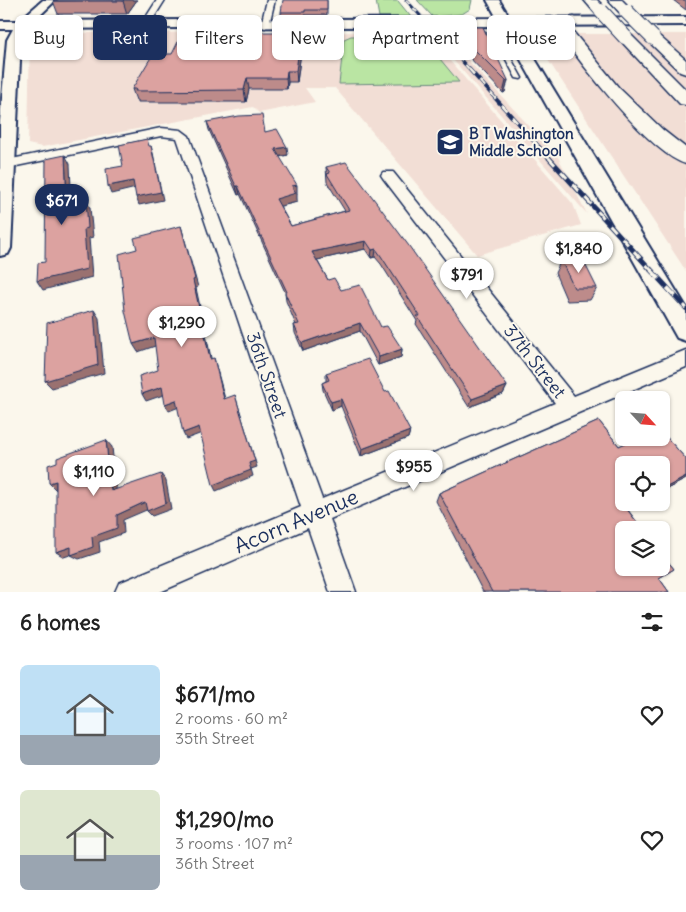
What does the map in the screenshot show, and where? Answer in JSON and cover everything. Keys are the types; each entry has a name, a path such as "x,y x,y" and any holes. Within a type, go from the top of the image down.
{"highway":[{"path":"590,0 686,100"},
{"path":"614,0 686,68"},
{"path":"575,33 613,92 656,134 686,158"}],"main road":[{"path":"33,15 50,0"},
{"path":"477,15 487,0"},
{"path":"493,0 502,15"},
{"path":"575,24 686,21"},
{"path":"167,25 354,24"},
{"path":"575,24 686,29"},
{"path":"0,25 15,25"},
{"path":"0,248 15,38"},
{"path":"519,60 686,330"}],"street":[{"path":"151,15 161,0"},
{"path":"265,25 271,0"},
{"name":"36th Street","path":"7,164 147,135 170,132 177,133 185,140 343,592"},
{"name":"37th Street","path":"388,175 570,407"},
{"name":"Acorn Avenue","path":"128,592 686,358"}],"lane":[{"path":"516,60 519,78"}],"shaded area":[{"name":"B T Washington Middle School","path":"262,32 272,32 272,60 344,60 344,32 354,32 354,60 449,60 573,204 581,225 477,255 335,88 305,88 315,102 259,113 253,107 42,147 28,144 30,60 83,60 83,33 93,33 93,60 167,60 167,33 177,33 177,60 262,60"},
{"path":"575,34 686,34 686,271 548,60 575,60"},
{"path":"453,60 468,60 558,157 587,214"}],"green space":[{"path":"417,0 472,0 470,9 462,14 431,15"},
{"path":"376,1 398,1 409,15 379,15"},
{"path":"354,36 354,60 441,60 459,82 339,84 342,60 344,60 344,39"}],"building":[{"path":"54,0 124,0 53,1"},
{"path":"283,0 327,0 327,10 281,12"},
{"path":"477,27 483,27 487,35 487,60 499,60 508,80 506,81 477,52"},
{"path":"262,32 272,32 272,60 297,60 296,71 287,71 286,78 247,78 244,90 135,91 136,89 132,89 149,60 167,60 167,54 172,54 177,44 177,60 262,60"},
{"path":"262,115 265,132 277,129 287,147 275,149 297,185 292,186 296,193 276,199 291,226 349,210 327,174 330,173 326,167 346,162 409,246 507,386 472,399 417,316 420,316 381,256 376,249 372,250 366,241 312,252 328,280 334,278 341,290 360,285 381,327 387,326 402,349 379,357 360,323 302,343 294,325 299,324 285,293 287,292 207,122 239,116"},
{"path":"147,139 149,146 151,146 161,192 136,197 133,181 108,186 106,169 123,166 119,145"},
{"path":"65,155 67,203 86,199 88,228 84,229 87,269 37,281 38,263 45,262 46,159"},
{"path":"181,226 195,279 193,280 210,359 214,358 224,399 235,395 255,461 249,463 251,470 213,485 199,427 183,433 176,400 165,404 162,387 142,394 139,376 158,370 154,338 133,344 125,311 119,254 137,249 134,238"},
{"path":"561,260 583,260 597,288 574,288"},
{"path":"94,310 98,365 45,381 47,323"},
{"path":"368,359 385,392 389,391 410,431 362,449 341,399 331,402 322,383 329,380 326,373"},
{"path":"599,421 615,441 615,446 670,446 670,441 686,459 686,477 670,485 670,456 615,456 615,511 628,511 636,521 615,521 615,576 662,576 659,578 669,592 492,592 439,493"},
{"path":"106,440 111,491 161,474 166,503 147,511 145,502 117,515 117,528 92,537 93,547 71,555 71,547 56,552 56,481 49,483 48,465 57,462 57,458"}],"railway":[{"path":"406,0 470,70"},
{"path":"469,69 550,159"},
{"path":"549,158 652,271"},
{"path":"651,270 686,308"}],"place":[{"name":"B T Washington Middle School","path":"450,142"}]}
